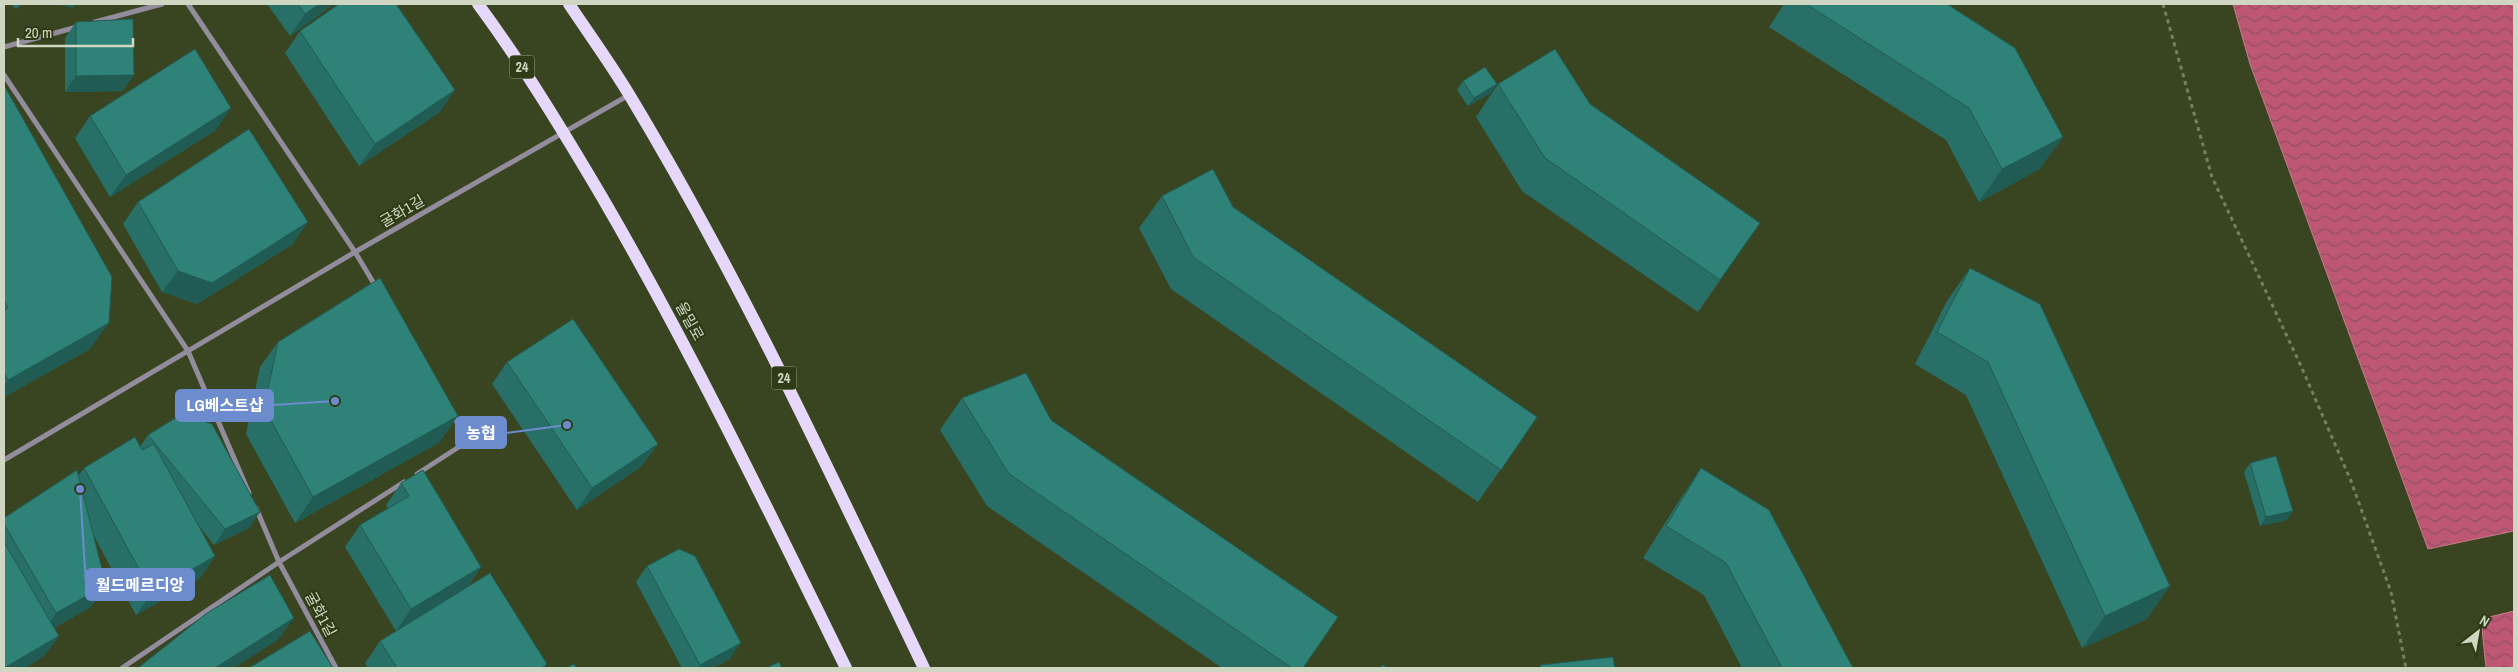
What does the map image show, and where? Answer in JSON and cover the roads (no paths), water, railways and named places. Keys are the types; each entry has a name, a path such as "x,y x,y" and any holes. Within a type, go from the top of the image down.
{"main road":[{"name":"울밀로","path":"478,4 506,42 564,132 628,242 701,376 846,668"},
{"name":"24","path":"569,4 629,95 733,277 821,451 924,668"}],"street":[{"path":"4,47 162,4"},
{"path":"188,4 355,252 379,293"},
{"name":"굴화1길","path":"4,75 188,351 279,562 336,668"},
{"name":"굴화1길","path":"4,460 355,252 629,95"},
{"path":"122,668 279,562 468,441 448,408"}],"water":[{"path":"2233,4 2514,4 2514,531 2428,549 2250,64"},
{"path":"2514,611 2514,668 2486,668 2481,619"}],"place":[{"name":"LG베스트샵","path":"335,401"},
{"name":"농협","path":"567,425"},
{"name":"월드메르디앙","path":"80,489"}]}
